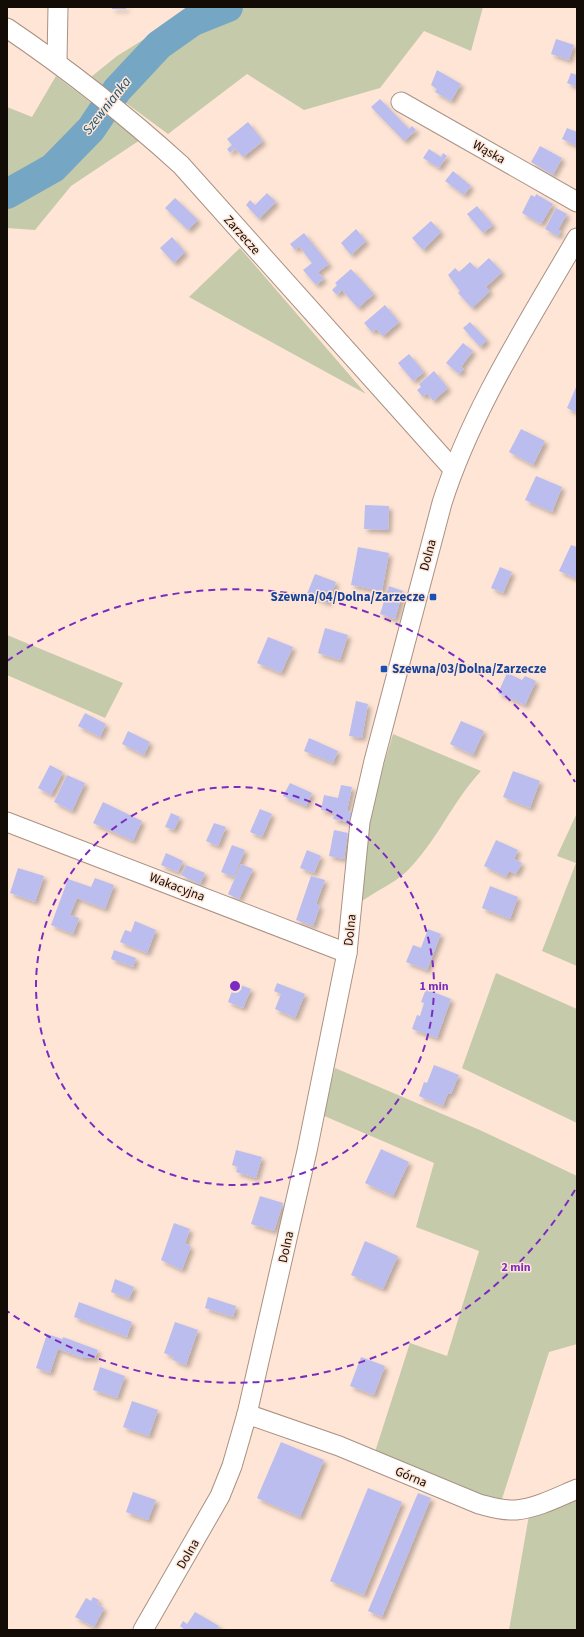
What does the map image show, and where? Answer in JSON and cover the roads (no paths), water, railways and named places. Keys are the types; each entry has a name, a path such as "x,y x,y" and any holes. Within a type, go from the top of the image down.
{"street":[{"path":"56,61 58,7"},
{"name":"Zarzecze","path":"7,28 56,61 133,121 181,166 453,469"},
{"name":"Wąska","path":"401,102 577,202"},
{"name":"Dolna","path":"143,1630 220,1496 232,1466 247,1414 300,1182 347,953 360,822 374,761 442,503 453,469 491,389 577,238"},
{"name":"Wakacyjna","path":"7,822 347,953"},
{"name":"Górna","path":"247,1414 339,1446 479,1504 501,1510 516,1510 540,1504 577,1489"}],"waterway":[{"name":"Szewnianka","path":"7,194 53,168 91,129 117,90 159,45 193,21 228,7"}],"place":[{"name":"Szewna/04/Dolna/Zarzecze","path":"433,597"},
{"name":"Szewna/03/Dolna/Zarzecze","path":"384,669"}]}
